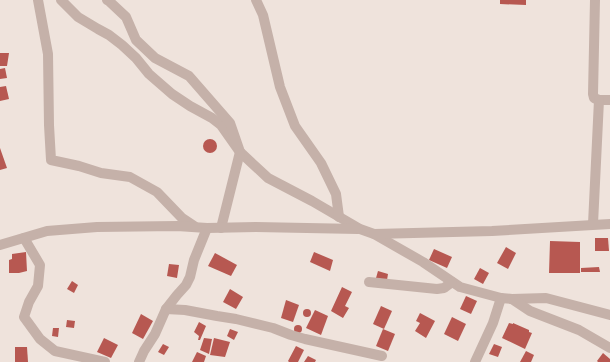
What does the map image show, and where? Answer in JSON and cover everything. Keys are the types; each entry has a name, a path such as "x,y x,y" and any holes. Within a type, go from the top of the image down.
{"street":[{"path":"38,0 48,54 51,160 79,166 101,173 130,177 157,192 182,218 196,227"},
{"path":"61,0 78,17 109,35 122,45 136,58 149,74 172,94 221,125 240,152 268,178 312,201 360,229 374,234 423,262 460,286 501,298 546,298 610,315"},
{"path":"107,0 126,17 136,40 156,58 189,76 230,123 240,152 221,228"},
{"path":"256,0 263,15 280,87 295,126 321,163 336,194 339,217"},
{"path":"595,0 593,94 594,98 599,100 610,100"},
{"path":"593,224 599,100"},
{"path":"374,234 492,231 610,224"},
{"path":"0,245 52,230 97,227 170,226 207,228 256,227 360,229"},
{"path":"139,362 155,334 166,309 186,285 207,228"},
{"path":"0,238 11,242"},
{"path":"24,238 40,265 38,286 29,302 24,317 40,339 55,350 105,362"},
{"path":"369,282 437,289 444,288 452,282"},
{"path":"475,362 494,323 501,298"},
{"path":"512,299 530,311 579,330 610,348"},
{"path":"166,309 185,310 243,320 305,339 382,356"}],"building":[{"path":"500,0 526,0 526,5 500,4"},
{"path":"0,53 9,53 7,66 0,66"},
{"path":"5,68 7,78 0,79 0,69"},
{"path":"6,86 9,99 0,101 0,87"},
{"path":"210,139 215,141 217,146 215,151 210,153 205,151 203,146 205,141"},
{"path":"0,148 7,168 0,170"},
{"path":"595,238 608,238 609,251 595,251"},
{"path":"550,241 580,242 580,273 549,273"},
{"path":"506,247 516,253 508,269 497,263"},
{"path":"434,249 452,257 447,268 429,260"},
{"path":"26,252 27,271 9,273 9,260 12,259 12,254"},
{"path":"314,252 333,260 330,271 310,262"},
{"path":"215,253 237,265 231,276 208,266"},
{"path":"169,264 179,265 177,278 167,276"},
{"path":"599,267 600,272 581,272 581,268"},
{"path":"480,268 489,273 483,284 474,279"},
{"path":"378,271 388,274 387,280 376,278"},
{"path":"72,281 78,285 74,293 67,289"},
{"path":"342,287 352,292 345,306 349,308 343,318 331,311"},
{"path":"230,289 243,297 236,309 223,302"},
{"path":"466,296 477,301 471,314 460,309"},
{"path":"286,300 299,305 293,322 281,318"},
{"path":"381,306 392,311 384,329 373,324"},
{"path":"305,309 309,309 311,313 309,317 305,317 303,315 303,311"},
{"path":"315,310 328,316 321,335 306,328"},
{"path":"420,313 435,321 426,338 415,331 420,323 416,321"},
{"path":"141,314 153,321 143,339 132,333"},
{"path":"452,317 466,324 458,341 444,334"},
{"path":"67,320 75,321 74,328 66,327"},
{"path":"199,322 206,326 200,340 198,340 199,336 194,332"},
{"path":"509,323 513,323 529,330 529,332 532,333 525,349 502,338"},
{"path":"296,325 300,325 302,329 300,333 296,333 294,331 294,327"},
{"path":"53,328 59,328 58,337 52,336"},
{"path":"230,329 238,332 234,340 227,336"},
{"path":"383,329 395,334 388,351 376,346"},
{"path":"104,338 118,345 111,358 97,352"},
{"path":"204,338 212,339 209,354 200,350"},
{"path":"214,338 230,342 225,357 210,355"},
{"path":"163,344 169,347 164,355 158,352"},
{"path":"494,344 502,347 498,357 489,354"},
{"path":"296,346 304,350 298,362 289,362 288,361"},
{"path":"15,347 27,347 28,362 15,362"},
{"path":"526,351 534,355 531,362 520,362"},
{"path":"197,352 206,356 204,362 192,362"},
{"path":"603,353 610,359 610,362 597,361"},
{"path":"308,356 316,360 315,362 304,362"}]}
